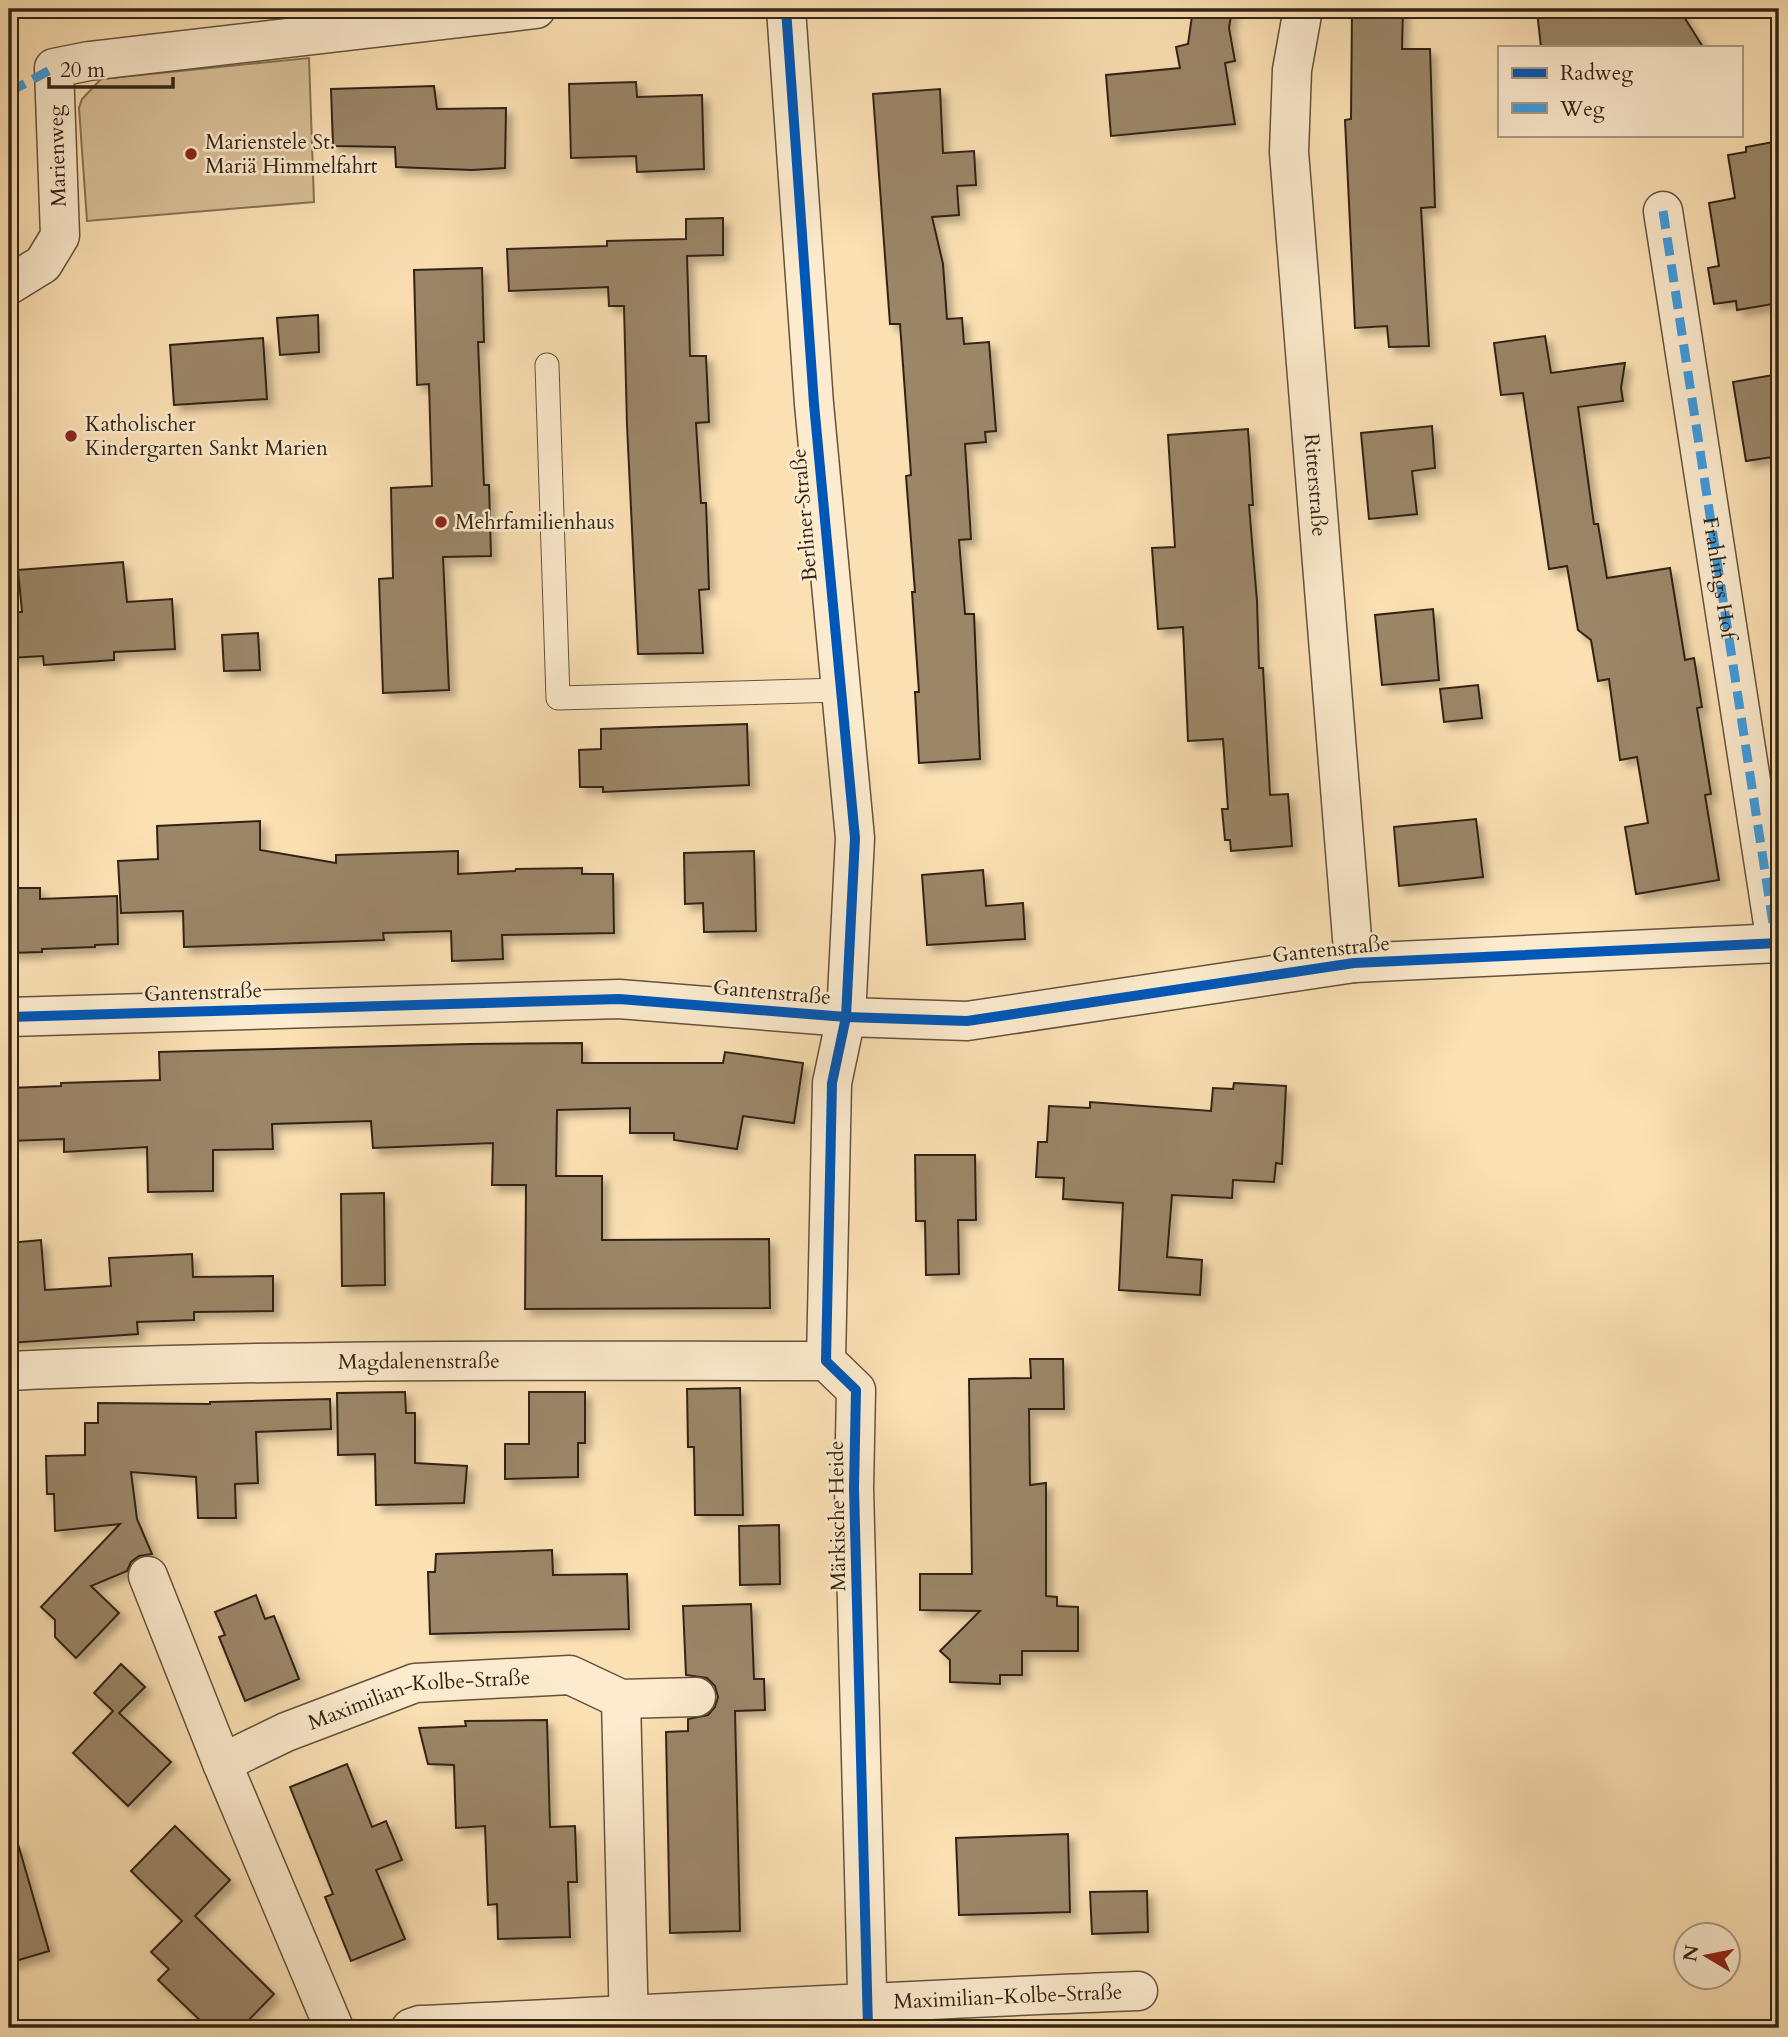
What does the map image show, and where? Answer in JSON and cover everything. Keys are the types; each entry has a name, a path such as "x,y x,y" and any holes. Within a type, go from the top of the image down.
{"street":[{"name":"Marienweg","path":"9,285 43,264 60,236 54,68 89,61 536,9"},
{"name":"Berliner Straße","path":"786,9 814,404 855,838 846,1017"},
{"name":"Ritterstraße","path":"1303,9 1292,70 1289,152 1354,963"},
{"name":"Frahlings Hof","path":"1663,211 1778,943"},
{"name":"Gantenstraße","path":"9,1017 620,999 846,1017 967,1021 1354,963 1778,943"},
{"path":"827,1361 832,1083 846,1017"},
{"name":"Magdalenenstraße","path":"9,1371 152,1364 827,1361"},
{"name":"Märkische Heide","path":"827,1361 856,1390 854,1488 867,2015"},
{"path":"148,1576 222,1763 334,2028"},
{"name":"Maximilian-Kolbe-Straße","path":"222,1763 286,1732 415,1683 570,1675 621,1699 696,1698"},
{"path":"621,1699 629,2022"},
{"name":"Maximilian-Kolbe-Straße","path":"411,2028 420,2025 867,2015 1138,1991"}],"lane":[{"path":"547,365 558,698 839,690"}],"shaded area":[{"path":"309,58 314,202 87,221 79,108 82,99 101,79"}],"building":[{"path":"1193,9 1232,9 1229,28 1235,61 1225,63 1235,124 1111,136 1106,75 1180,68 1176,47 1188,44"},
{"path":"1352,9 1403,9 1402,49 1430,49 1435,207 1421,208 1429,346 1389,347 1387,326 1355,328 1345,120 1351,119"},
{"path":"1679,9 1702,46 1541,46 1537,11"},
{"path":"636,82 637,97 702,95 704,169 637,172 636,156 571,158 569,84"},
{"path":"434,86 437,109 506,108 505,168 472,170 396,167 395,147 333,146 331,89"},
{"path":"940,89 943,153 974,151 976,185 957,186 959,215 932,217 943,264 947,319 962,318 964,344 989,342 996,431 985,432 986,442 965,444 971,539 959,540 965,614 974,614 980,759 919,763 915,692 919,692 912,592 915,592 906,476 911,475 900,324 890,324 873,94"},
{"path":"1779,141 1779,303 1737,310 1736,301 1714,304 1708,268 1719,266 1709,203 1735,198 1728,155 1746,152 1746,147"},
{"path":"723,218 723,255 687,256 690,356 706,356 709,422 696,423 701,503 706,503 709,589 699,590 703,653 638,654 624,306 609,306 608,287 509,291 507,249 607,246 607,241 686,239 686,219"},
{"path":"482,268 484,342 478,342 484,485 489,485 491,556 443,557 449,690 383,693 379,579 393,578 391,488 432,486 429,384 417,385 414,270"},
{"path":"318,315 319,352 280,355 277,318"},
{"path":"1545,336 1551,373 1625,363 1621,388 1623,401 1578,407 1594,524 1598,524 1607,578 1670,568 1685,660 1694,658 1702,707 1697,708 1711,794 1705,795 1719,880 1636,894 1625,827 1648,823 1637,757 1620,760 1609,679 1598,681 1591,640 1578,630 1567,566 1549,569 1523,393 1501,395 1494,343"},
{"path":"263,338 267,399 174,405 170,345"},
{"path":"1779,374 1779,456 1746,461 1733,382"},
{"path":"1432,426 1435,468 1412,471 1417,514 1369,519 1361,433"},
{"path":"1248,429 1253,505 1249,505 1257,601 1259,668 1263,668 1270,795 1288,794 1292,846 1231,851 1230,840 1225,840 1222,809 1228,809 1223,739 1188,741 1183,627 1158,629 1152,548 1175,547 1168,435"},
{"path":"123,562 127,602 172,599 175,649 114,652 114,660 44,665 43,656 9,658 9,612 22,612 18,570"},
{"path":"1433,609 1439,680 1382,685 1375,615"},
{"path":"258,633 260,670 224,671 222,635"},
{"path":"1478,685 1482,718 1444,722 1440,689"},
{"path":"747,724 749,785 603,792 603,787 580,787 579,750 601,749 601,729"},
{"path":"1476,819 1483,877 1399,886 1394,827"},
{"path":"260,821 260,850 336,863 336,855 458,851 458,874 516,869 582,868 582,874 613,874 614,933 502,935 503,959 452,961 451,931 383,933 384,940 184,947 183,911 121,913 118,861 158,859 157,826"},
{"path":"754,851 756,931 704,932 703,903 685,904 684,853"},
{"path":"983,870 986,906 1023,903 1025,939 927,945 922,875"},
{"path":"9,888 40,888 40,899 117,896 118,944 9,953"},
{"path":"582,1043 582,1063 723,1063 725,1052 803,1063 794,1123 743,1116 737,1149 674,1140 674,1133 630,1133 630,1108 557,1110 556,1176 602,1176 602,1240 769,1239 770,1308 525,1309 526,1185 492,1185 493,1143 373,1148 371,1121 272,1124 273,1149 213,1150 213,1191 148,1192 147,1147 64,1152 64,1139 9,1141 9,1088 61,1086 61,1083 160,1080 159,1052"},
{"path":"1234,1083 1286,1086 1282,1164 1276,1163 1274,1182 1233,1180 1232,1198 1172,1195 1167,1257 1202,1260 1200,1295 1119,1290 1123,1203 1063,1199 1064,1178 1036,1177 1038,1142 1047,1142 1049,1106 1090,1108 1090,1102 1211,1111 1213,1088 1233,1089"},
{"path":"915,1155 975,1155 976,1220 958,1220 959,1274 926,1275 925,1221 916,1221"},
{"path":"384,1193 385,1285 342,1286 341,1194"},
{"path":"41,1240 45,1290 111,1286 109,1258 192,1254 193,1277 273,1276 273,1311 194,1312 194,1320 137,1322 138,1334 9,1343 9,1243"},
{"path":"1030,1359 1063,1359 1064,1409 1029,1409 1030,1485 1046,1483 1046,1596 1057,1597 1057,1606 1078,1607 1078,1651 1022,1651 1022,1675 1000,1675 1000,1684 950,1682 950,1660 940,1651 980,1611 920,1610 920,1574 972,1574 969,1379 1031,1378"},
{"path":"740,1388 743,1515 695,1515 694,1447 688,1447 687,1389"},
{"path":"405,1392 406,1413 415,1413 415,1463 467,1466 464,1503 376,1505 375,1454 338,1455 337,1393"},
{"path":"529,1392 585,1392 585,1443 578,1443 578,1477 505,1479 505,1444 529,1444"},
{"path":"330,1399 331,1429 256,1432 258,1483 235,1484 236,1518 198,1518 196,1477 131,1472 137,1519 152,1554 139,1556 131,1562 127,1571 91,1586 119,1613 76,1658 55,1637 55,1620 41,1607 120,1524 55,1531 54,1494 47,1494 46,1456 85,1455 85,1423 98,1423 98,1403 210,1404"},
{"path":"779,1525 780,1584 740,1585 739,1526"},
{"path":"552,1550 553,1575 627,1574 629,1629 430,1634 428,1572 435,1572 436,1554"},
{"path":"256,1595 265,1619 274,1616 299,1679 245,1701 219,1637 225,1635 215,1612"},
{"path":"751,1604 754,1679 764,1679 765,1710 735,1711 740,1931 670,1933 666,1732 688,1731 688,1719 708,1715 715,1707 718,1697 715,1686 707,1678 686,1675 683,1606"},
{"path":"121,1664 145,1687 119,1713 171,1762 128,1806 73,1753 113,1711 94,1693"},
{"path":"547,1720 550,1827 575,1826 577,1882 568,1882 570,1937 498,1939 497,1904 488,1905 485,1826 456,1828 454,1765 428,1764 419,1728 466,1726 465,1721"},
{"path":"347,1764 372,1827 386,1821 402,1860 376,1870 405,1939 351,1961 325,1897 333,1894 290,1787"},
{"path":"175,1826 230,1880 195,1916 274,1994 241,2028 208,2028 158,1980 169,1969 151,1952 182,1921 131,1871"},
{"path":"1068,1834 1070,1912 959,1915 956,1838"},
{"path":"18,1844 49,1951 9,1963 9,1845"},
{"path":"1147,1891 1148,1932 1092,1934 1090,1892"}],"marked path":[{"path":"9,92 54,68"},
{"path":"1663,211 1776,943"}],"cycle path":[{"path":"786,9 814,404 855,838 846,1017 832,1083 826,1361 856,1390 854,1488 868,2028"},
{"path":"9,1017 619,999 846,1017 967,1021 1354,963 1779,943"}],"place":[{"name":"Marienstele St. Mariä Himmelfahrt","path":"191,154"},
{"name":"Katholischer Kindergarten Sankt Marien","path":"71,436"},
{"name":"Mehrfamilienhaus","path":"441,522"}]}
